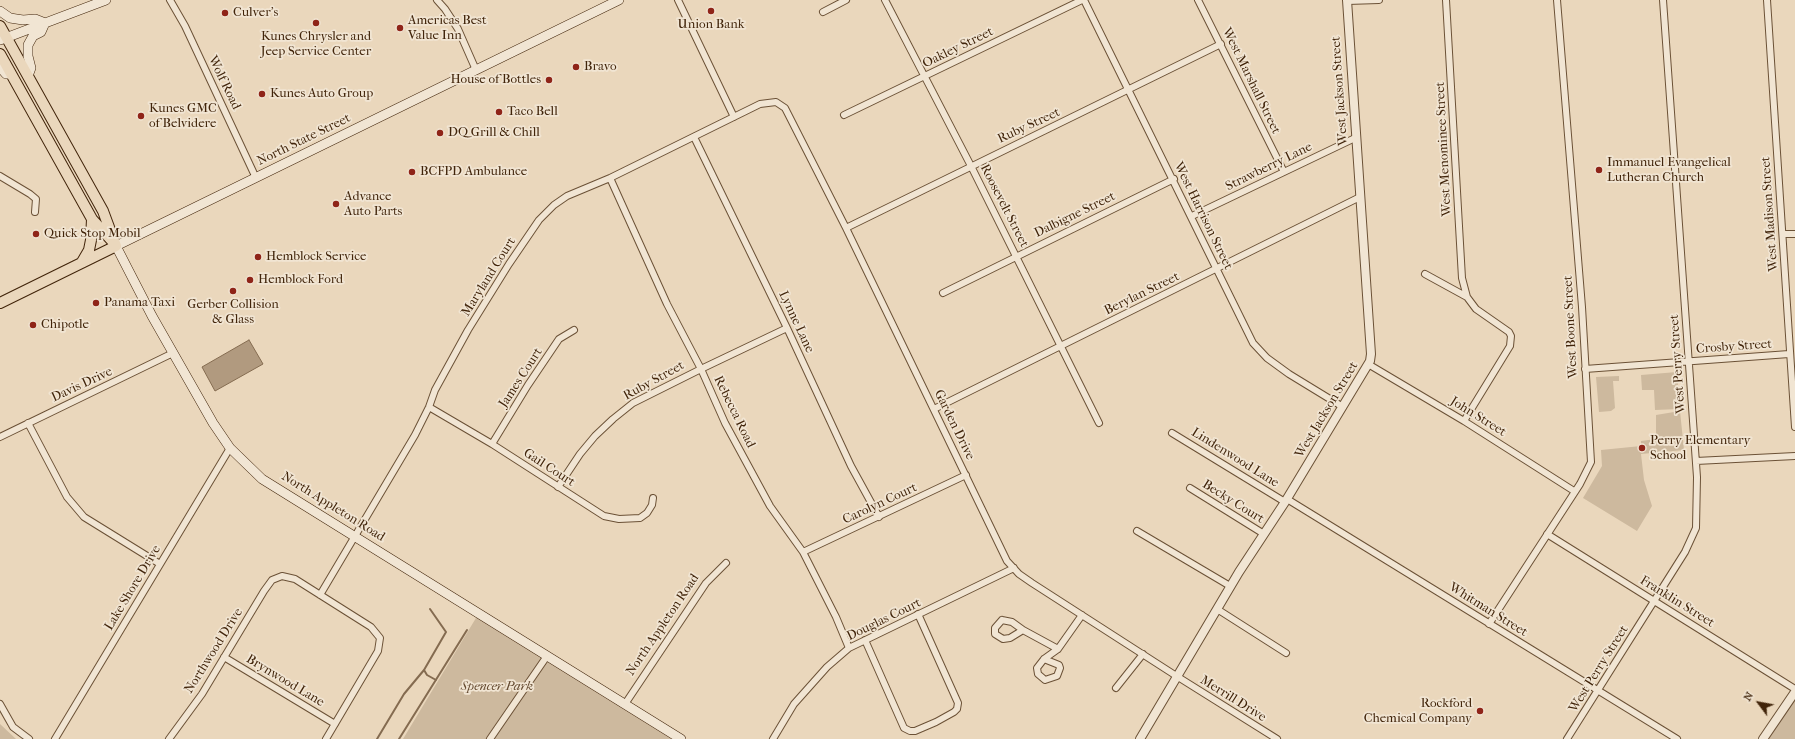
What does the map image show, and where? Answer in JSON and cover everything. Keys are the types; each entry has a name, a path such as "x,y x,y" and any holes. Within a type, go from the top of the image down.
{"main road":[{"path":"3,39 106,0"},
{"name":"North State Street","path":"0,303 619,0"},
{"path":"0,11 10,18 23,20 35,19 45,23"},
{"path":"28,76 31,68 28,56 28,45 34,36 41,32 45,23"},
{"path":"0,26 3,39 28,76 103,211 116,246"},
{"path":"0,54 92,219 116,246"},
{"path":"0,67 6,74 11,74"},
{"path":"82,262 91,240 92,219"},
{"name":"North Appleton Road","path":"116,246 173,353 213,423 230,448 262,479 681,739"}],"street":[{"name":"Wolf Road","path":"170,0 187,31 256,178"},
{"path":"437,0 446,8 458,29 476,70"},
{"path":"678,0 734,117"},
{"path":"823,12 846,0"},
{"name":"Roosevelt Street","path":"885,0 971,166 1062,346 1099,423"},
{"name":"Oakley Street","path":"844,116 1083,0"},
{"name":"West Harrison Street","path":"1083,0 1174,179 1253,343 1267,358 1289,374 1343,407"},
{"name":"West Marshall Street","path":"1198,0 1284,172"},
{"path":"1347,0 1379,0"},
{"name":"West Jackson Street","path":"1140,739 1178,677 1230,586 1286,501 1343,407 1368,364 1371,354 1355,138 1347,0"},
{"name":"West Menominee Street","path":"1446,0 1462,278 1467,297"},
{"name":"West Boone Street","path":"1489,624 1588,470 1591,462 1580,278 1557,0"},
{"name":"West Perry Street","path":"1567,739 1655,601 1690,543 1695,531 1697,506 1696,461 1663,0"},
{"name":"West Madison Street","path":"1767,0 1783,234 1789,354 1795,427"},
{"name":"Ruby Street","path":"846,228 1221,44"},
{"name":"Maryland Court","path":"320,595 392,475 429,408 434,390 468,330 509,264 539,220 554,205 567,196 610,178 767,102 780,103 788,114"},
{"name":"Garden Drive","path":"788,114 846,228 1002,553 1014,568 1026,579 1178,677"},
{"name":"Lynne Lane","path":"694,137 787,328 851,466 879,517"},
{"name":"Strawberry Lane","path":"1192,216 1355,138"},
{"path":"0,176 36,199 35,212"},
{"name":"Rebecca Road","path":"610,178 667,304 701,369 725,423 770,506 802,552 836,617 849,648"},
{"name":"Dalbigne Street","path":"943,293 1174,179"},
{"name":"Berylan Street","path":"934,409 1217,270 1290,231 1360,197"},
{"path":"1783,234 1795,234"},
{"path":"1425,274 1467,297 1476,309 1509,332 1511,336 1510,346 1464,421"},
{"name":"Ruby Street","path":"558,488 580,454 595,436 613,419 633,404 701,369 787,328"},
{"name":"James Court","path":"492,444 559,339 574,330"},
{"name":"Davis Drive","path":"0,437 173,353"},
{"name":"Crosby Street","path":"1585,369 1789,354"},
{"name":"John Street","path":"1368,364 1464,421 1574,491"},
{"name":"Gail Court","path":"429,408 492,444 597,513 619,519 640,518 647,513 652,505 653,498"},
{"path":"28,423 67,497 84,517 160,564"},
{"name":"Lindenwood Lane","path":"1172,433 1286,501"},
{"name":"Lake Shore Drive","path":"55,739 230,448"},
{"path":"1696,461 1795,456"},
{"name":"Carolyn Court","path":"802,552 966,476"},
{"name":"Becky Court","path":"1190,488 1264,534"},
{"name":"Whitman Street","path":"1286,501 1677,739"},
{"path":"1137,531 1230,586"},
{"name":"Franklin Street","path":"1546,534 1795,690"},
{"name":"North Appleton Road","path":"625,704 706,583 726,562"},
{"name":"Douglas Court","path":"773,739 794,704 827,667 849,648 1014,568"},
{"name":"Northwood Drive","path":"169,739 202,694 272,580 279,576 290,577 320,595"},
{"path":"320,595 371,627 380,638 378,651 326,739"},
{"path":"1217,609 1286,653"},
{"path":"865,640 904,728 910,731 915,731 936,722 954,712 958,703 918,614"},
{"path":"1044,659 1058,649 1082,615"},
{"path":"1023,630 1058,649"},
{"path":"1116,688 1142,654"},
{"path":"490,739 548,656"},
{"name":"Brynwood Lane","path":"224,657 335,724"},
{"name":"Merrill Drive","path":"1178,677 1278,739"},
{"path":"1764,739 1795,690"},
{"path":"0,706 13,727 29,739"}],"green space":[{"path":"1677,372 1680,409 1655,410 1654,390 1642,390 1641,375"},
{"path":"1619,376 1619,381 1613,381 1615,408 1611,411 1599,412 1596,377"},
{"path":"1680,411 1684,450 1641,454 1644,480 1652,506 1637,531 1583,498 1602,466 1601,450 1641,446 1641,441 1656,439 1656,415"},
{"name":"Spencer Park","path":"479,613 681,739 403,739"},
{"path":"1795,691 1795,739 1764,739"},
{"path":"0,724 16,739 0,739"}],"shaded area":[{"path":"249,340 263,364 215,391 202,367"}],"waterway":[{"path":"377,739 404,694 424,670 446,632 430,609"},
{"path":"399,739 467,630"},
{"path":"424,670 427,675 436,680"}],"place":[{"name":"Union Bank","path":"711,11"},
{"name":"Culver's","path":"225,13"},
{"name":"Kunes Chrysler and Jeep Service Center","path":"316,23"},
{"name":"Americas Best Value Inn","path":"400,28"},
{"name":"Bravo","path":"576,67"},
{"name":"House of Bottles","path":"549,80"},
{"name":"Kunes Auto Group","path":"262,94"},
{"name":"Taco Bell","path":"499,112"},
{"name":"Kunes GMC of Belvidere","path":"141,116"},
{"name":"DQ Grill & Chill","path":"440,133"},
{"name":"Immanuel Evangelical Lutheran Church","path":"1599,170"},
{"name":"BCFPD Ambulance","path":"412,172"},
{"name":"Advance Auto Parts","path":"336,204"},
{"name":"Quick Stop Mobil","path":"36,234"},
{"name":"Hemblock Service","path":"258,257"},
{"name":"Hemblock Ford","path":"250,280"},
{"name":"Gerber Collision & Glass","path":"233,291"},
{"name":"Panama Taxi","path":"96,303"},
{"name":"Chipotle","path":"33,325"},
{"name":"Perry Elementary School","path":"1642,448"},
{"name":"Rockford Chemical Company","path":"1480,711"}]}
